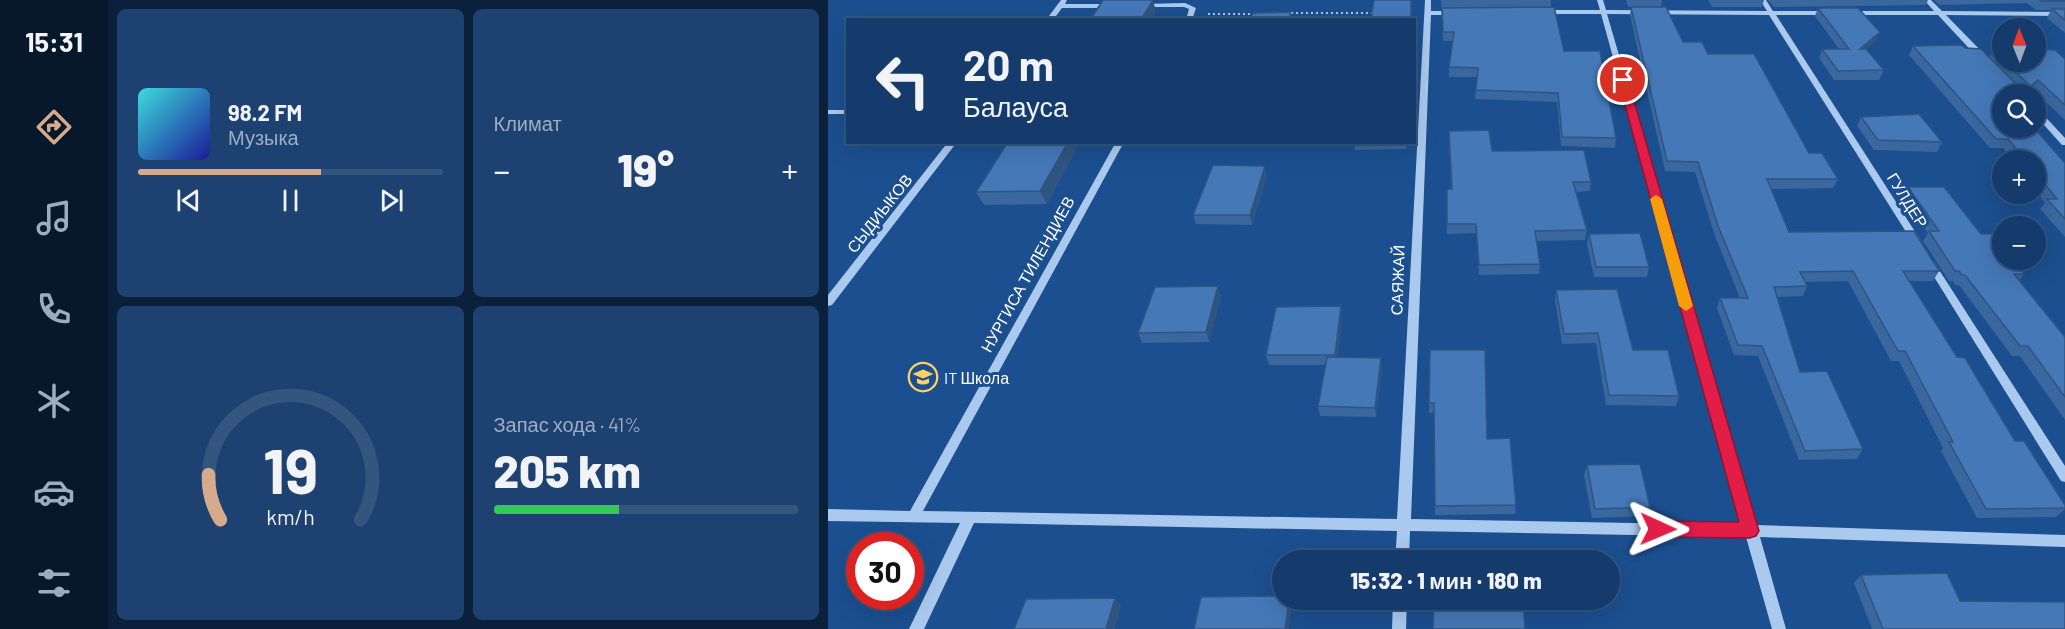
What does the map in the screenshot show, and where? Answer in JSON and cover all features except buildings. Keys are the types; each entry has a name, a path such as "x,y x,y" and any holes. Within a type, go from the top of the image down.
{"street":[{"name":"САЯЖАЙ","path":"1403,550 1428,0"},
{"name":"ГУЛДЕР","path":"1763,0 2065,477"},
{"path":"1927,0 1987,62"},
{"path":"1051,18 1062,3 1117,6"},
{"path":"1140,6 1185,6 1192,8 1190,17"},
{"path":"1602,6 1779,629"},
{"path":"1533,12 1602,6 1772,13 2065,14"},
{"path":"1427,13 1462,12"},
{"path":"828,112 846,112"},
{"path":"2046,123 2065,143"},
{"name":"СЫДИЫКОВ","path":"828,302 951,144"},
{"name":"НУРГИСА ТИЛЕНДИЕВ","path":"913,517 1119,144"},
{"path":"828,515 1750,531 2065,541"},
{"path":"916,629 970,517"},
{"path":"1399,629 1400,610"}],"path":[{"path":"1286,14 1380,13"},
{"path":"1190,17 1263,14"}],"slow traffic":[{"path":"1656,199 1686,306"}],"place":[{"name":"IT Школа","path":"923,377"}],"route":[{"path":"1623,80 1750,531 1658,529"}]}
